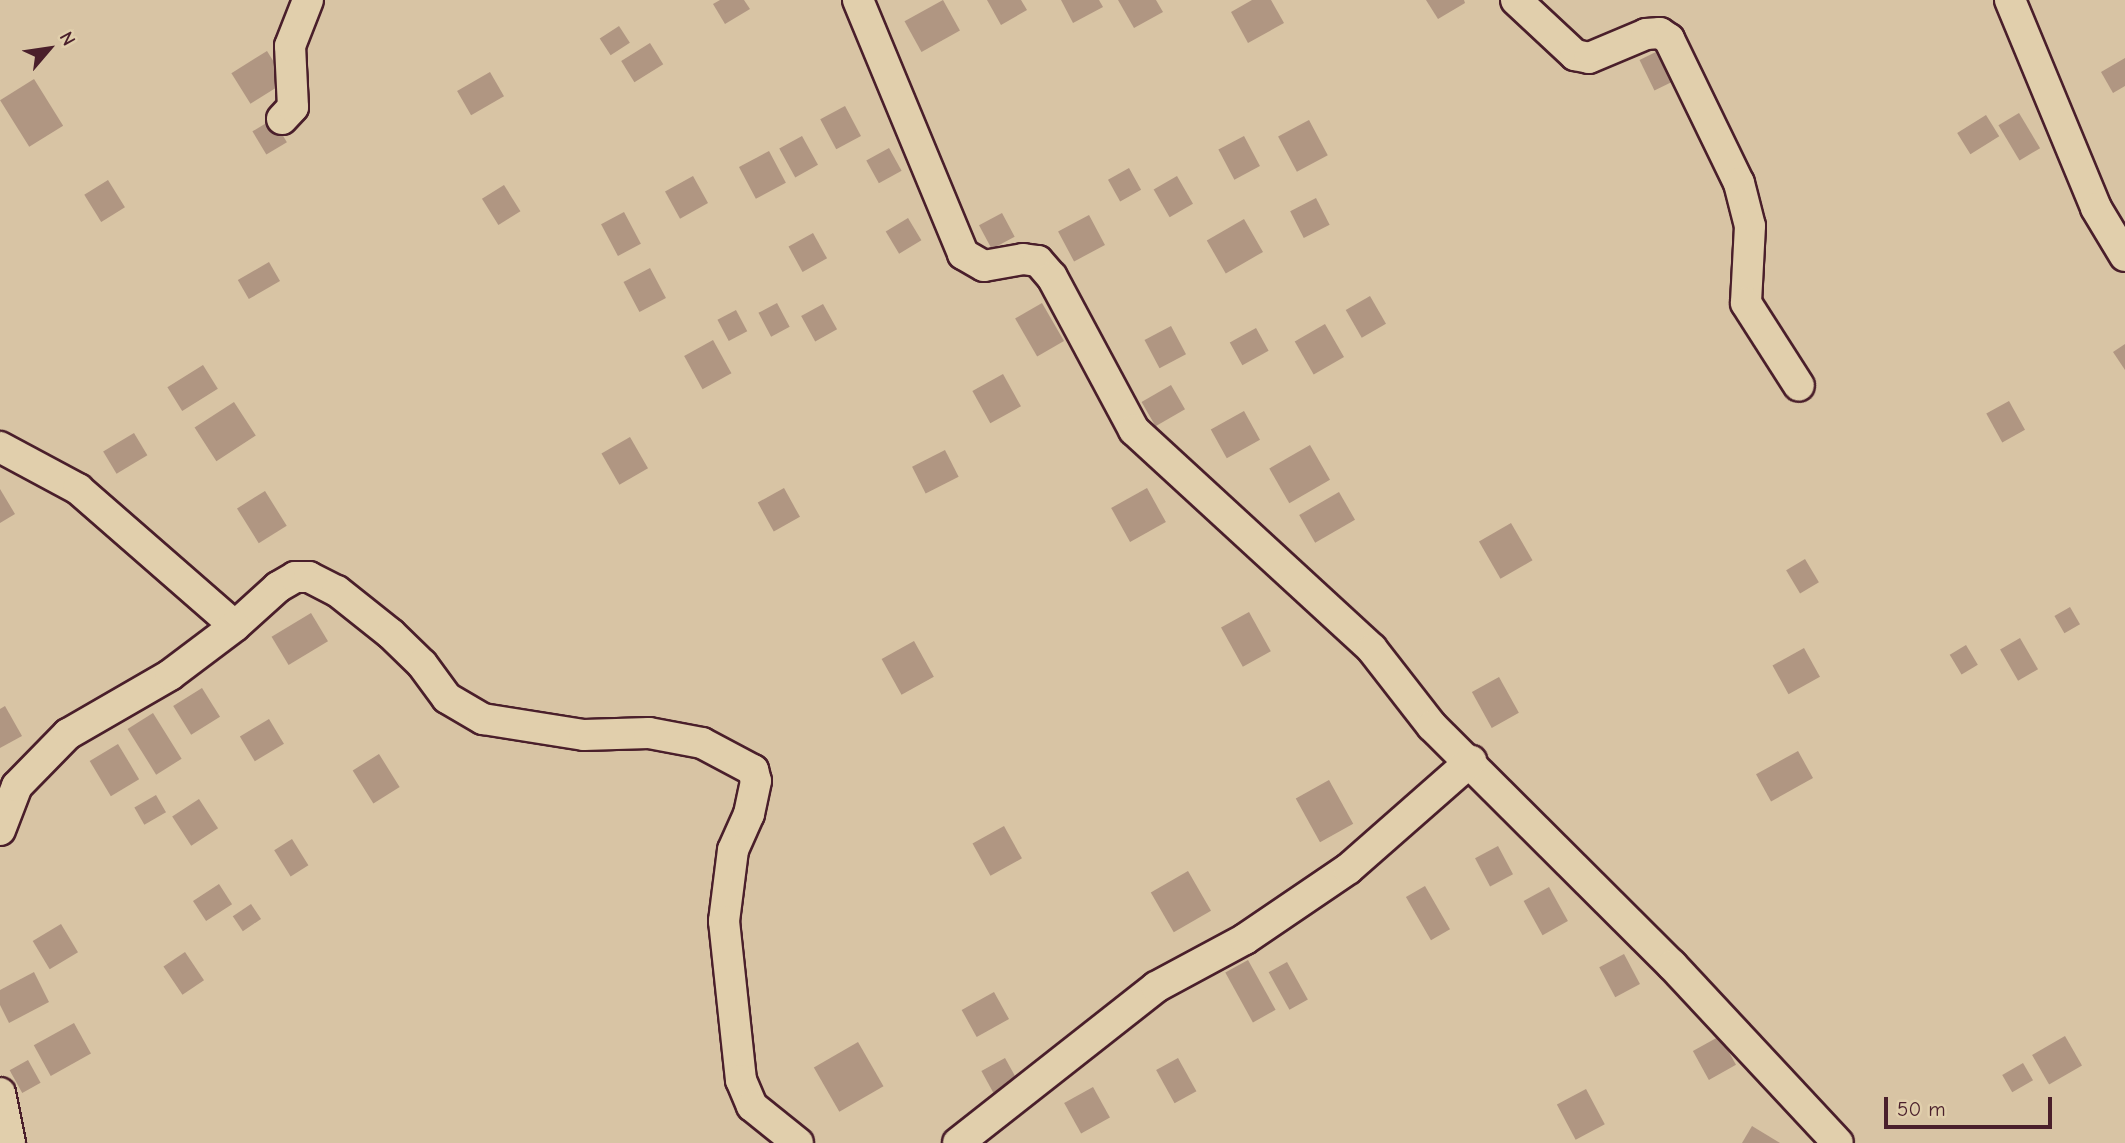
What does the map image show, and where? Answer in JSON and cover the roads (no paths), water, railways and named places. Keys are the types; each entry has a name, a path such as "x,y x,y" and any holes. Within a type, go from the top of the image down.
{"street":[{"path":"282,119 293,107 290,46 308,0"},
{"path":"858,0 963,254 984,266 1023,259 1038,261 1052,277 1134,430 1372,649 1432,726 1471,761 1672,965 1838,1143"},
{"path":"1516,0 1575,55 1589,58 1646,34 1660,33 1669,39 1739,184 1750,226 1746,303 1799,386"},
{"path":"2010,0 2096,208 2125,256"},
{"path":"0,447 78,489 235,626"},
{"path":"0,830 17,786 68,734 170,675 235,626 278,587 295,577 309,577 337,591 380,626 422,664 447,698 483,719 584,735 649,733 702,743 753,770 757,781 750,814 733,850 724,921 741,1080 752,1106 798,1143"},
{"path":"958,1143 1156,987 1245,939 1348,869 1471,761"},
{"path":"0,1093 10,1143"}]}
